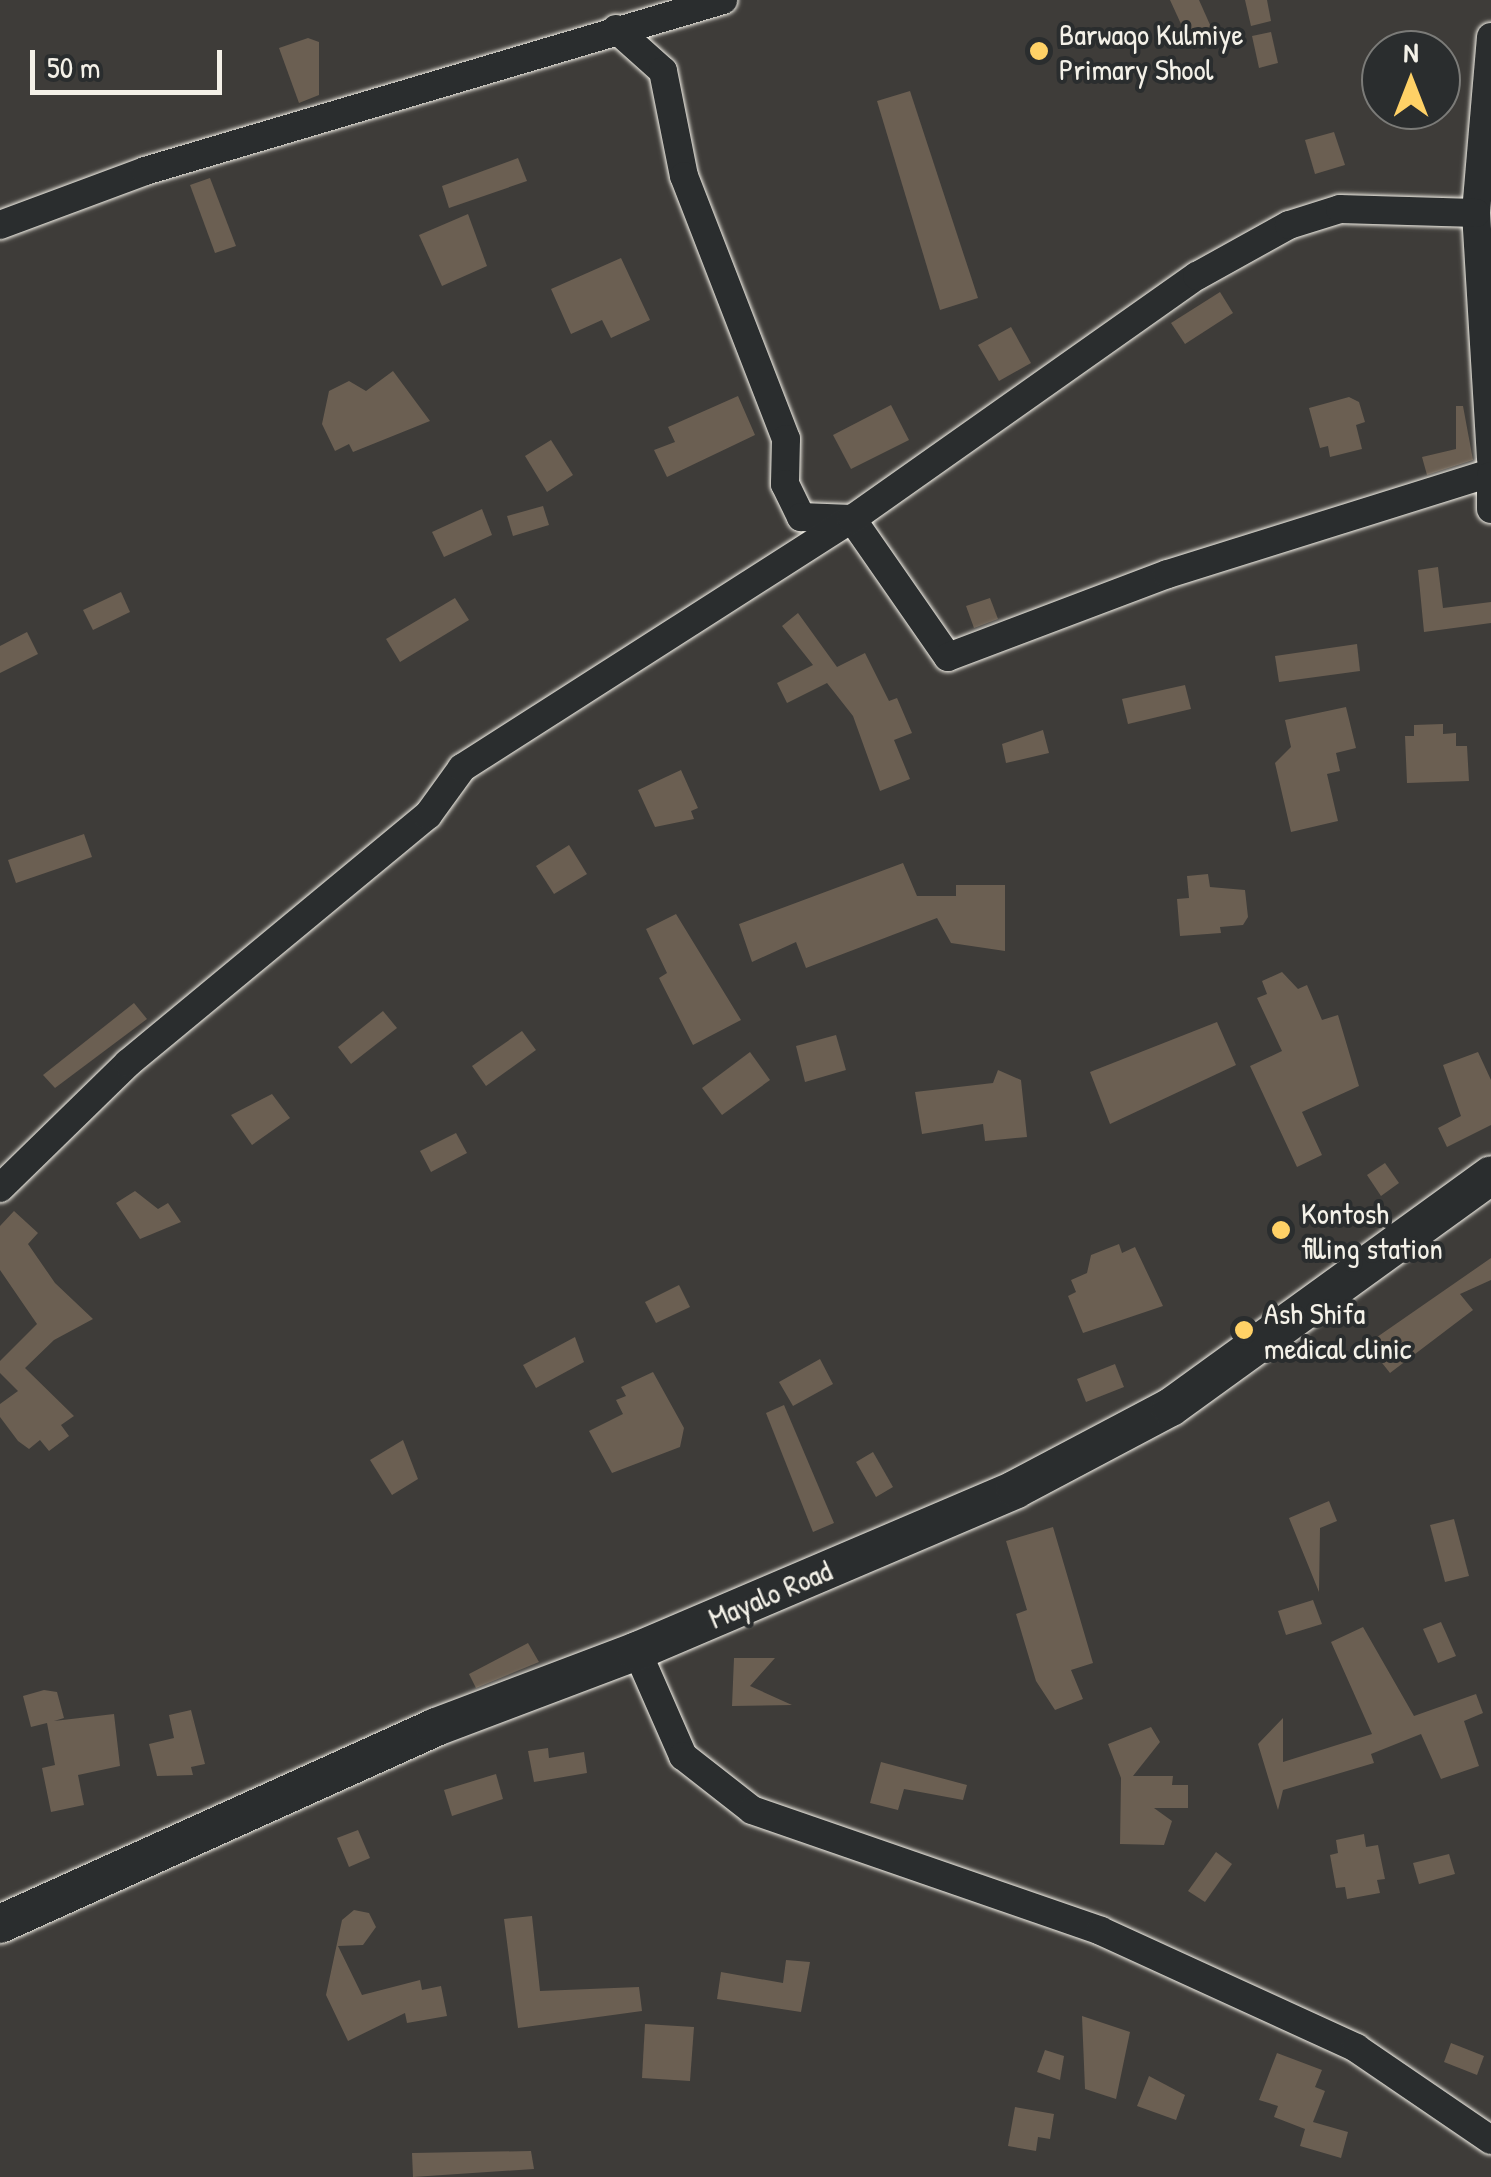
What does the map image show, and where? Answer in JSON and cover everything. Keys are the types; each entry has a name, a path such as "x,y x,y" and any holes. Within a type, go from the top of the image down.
{"street":[{"path":"0,225 145,170 723,0"},
{"path":"616,30 663,70 684,176 786,439 785,484 800,517 852,519"},
{"path":"1491,36 1476,213 1491,508"},
{"path":"0,1188 128,1064 428,815 462,768 852,519 1197,276 1289,225 1350,208 1476,213"},
{"path":"852,519 948,657 1168,574 1490,471"},
{"name":"Mayalo Road","path":"0,1924 436,1726 637,1651 1016,1489 1170,1407 1491,1175"},
{"path":"637,1651 683,1756 752,1810 1100,1931 1356,2048 1491,2140"}],"building":[{"path":"1170,0 1199,0 1211,27 1187,37"},
{"path":"1245,0 1267,0 1271,21 1251,26"},
{"path":"1271,32 1278,63 1259,68 1252,36"},
{"path":"308,38 319,42 319,95 299,103 279,48"},
{"path":"910,91 978,298 940,310 877,101"},
{"path":"1334,132 1345,165 1315,174 1305,140"},
{"path":"518,158 527,181 449,208 442,186"},
{"path":"210,178 236,246 215,253 190,185"},
{"path":"468,214 487,266 442,286 419,235"},
{"path":"621,258 650,320 611,338 602,320 571,334 551,289"},
{"path":"1220,292 1233,313 1185,344 1171,323"},
{"path":"1011,327 1031,363 999,381 978,345"},
{"path":"393,371 430,421 353,452 349,444 335,451 322,424 329,391 349,381 366,391"},
{"path":"738,396 755,435 667,477 654,450 675,442 668,427"},
{"path":"1349,397 1359,402 1365,422 1356,425 1362,449 1330,457 1328,446 1320,448 1309,408"},
{"path":"891,405 909,440 851,469 833,435"},
{"path":"1456,406 1463,406 1473,460 1427,475 1422,457 1456,449"},
{"path":"551,440 573,475 547,492 525,456"},
{"path":"543,506 549,525 513,536 507,516"},
{"path":"482,509 492,535 444,557 432,532"},
{"path":"1438,567 1443,608 1491,602 1491,623 1424,632 1418,570"},
{"path":"121,592 130,612 93,630 83,610"},
{"path":"455,598 469,620 400,662 386,639"},
{"path":"990,598 998,619 974,628 966,606"},
{"path":"798,613 837,667 865,653 889,701 897,698 912,733 894,740 910,779 880,791 853,716 827,683 787,703 777,683 813,665 782,626"},
{"path":"27,632 38,654 0,673 0,646"},
{"path":"1357,644 1360,671 1279,682 1275,656"},
{"path":"1185,685 1191,709 1128,724 1122,699"},
{"path":"1346,707 1356,748 1336,753 1340,771 1327,774 1338,821 1291,832 1275,763 1291,747 1285,720"},
{"path":"1443,724 1443,734 1456,733 1456,746 1467,746 1469,781 1407,783 1405,736 1414,736 1414,725"},
{"path":"1043,730 1049,753 1006,763 1002,744"},
{"path":"681,770 698,808 691,811 694,819 655,827 638,790"},
{"path":"84,834 92,857 16,883 8,860"},
{"path":"569,845 587,874 554,894 536,866"},
{"path":"903,863 917,896 956,896 956,885 1005,885 1005,951 951,943 937,918 806,968 796,942 752,962 739,924"},
{"path":"1208,874 1210,887 1245,890 1248,917 1243,925 1220,927 1221,933 1180,936 1177,899 1189,898 1187,876"},
{"path":"676,914 741,1020 693,1045 659,978 667,973 646,929"},
{"path":"1282,972 1298,989 1307,985 1322,1020 1338,1015 1359,1086 1302,1112 1322,1155 1297,1167 1250,1066 1282,1051 1257,998 1267,994 1262,981"},
{"path":"134,1003 147,1019 55,1088 43,1075"},
{"path":"383,1011 397,1028 351,1064 338,1047"},
{"path":"1217,1022 1236,1065 1110,1124 1090,1072"},
{"path":"522,1031 536,1050 486,1086 472,1066"},
{"path":"836,1035 846,1070 805,1082 796,1046"},
{"path":"750,1052 770,1080 722,1115 702,1088"},
{"path":"1478,1052 1491,1080 1491,1125 1447,1147 1438,1128 1461,1116 1443,1065"},
{"path":"998,1070 1021,1080 1027,1137 985,1141 983,1124 922,1134 915,1092 993,1083"},
{"path":"272,1094 290,1118 252,1145 231,1115"},
{"path":"456,1133 467,1153 431,1172 420,1151"},
{"path":"1385,1163 1399,1183 1381,1196 1367,1175"},
{"path":"135,1191 158,1209 168,1203 181,1222 140,1239 116,1203"},
{"path":"14,1211 38,1233 28,1244 55,1283 93,1319 54,1340 25,1368 74,1416 61,1425 69,1436 49,1451 40,1440 29,1449 0,1417 0,1404 18,1391 0,1373 0,1361 37,1324 0,1270 0,1226"},
{"path":"1119,1244 1122,1253 1135,1247 1163,1306 1083,1333 1068,1296 1076,1292 1071,1280 1087,1273 1091,1255"},
{"path":"1491,1258 1491,1280 1460,1294 1473,1310 1390,1373 1367,1344"},
{"path":"679,1285 690,1307 656,1323 645,1302"},
{"path":"575,1337 584,1362 536,1388 523,1365"},
{"path":"820,1359 833,1384 793,1406 779,1382"},
{"path":"1115,1364 1124,1387 1086,1402 1077,1379"},
{"path":"653,1372 684,1428 680,1447 612,1473 589,1431 623,1414 616,1400 626,1396 621,1387"},
{"path":"784,1405 834,1523 813,1532 766,1413"},
{"path":"403,1440 418,1479 392,1495 370,1460"},
{"path":"873,1452 893,1487 876,1497 856,1462"},
{"path":"1329,1501 1337,1521 1320,1528 1319,1592 1289,1518"},
{"path":"1454,1519 1469,1576 1445,1582 1430,1525"},
{"path":"1053,1527 1093,1663 1071,1670 1083,1699 1055,1710 1036,1681 1016,1614 1027,1610 1006,1541"},
{"path":"1313,1600 1322,1624 1286,1635 1278,1611"},
{"path":"1441,1622 1456,1656 1438,1663 1423,1629"},
{"path":"1363,1627 1414,1716 1476,1694 1483,1713 1464,1721 1479,1766 1441,1779 1421,1734 1371,1754 1374,1763 1283,1790 1278,1810 1258,1744 1283,1718 1283,1762 1372,1734 1331,1642"},
{"path":"528,1643 539,1662 476,1688 469,1674"},
{"path":"734,1658 775,1658 750,1686 792,1705 732,1706"},
{"path":"44,1690 57,1692 64,1718 54,1721 114,1714 120,1766 78,1775 84,1805 51,1812 42,1768 55,1765 47,1723 31,1727 23,1696"},
{"path":"191,1710 205,1764 191,1767 193,1775 157,1776 149,1744 174,1738 169,1715"},
{"path":"1151,1727 1160,1742 1133,1776 1173,1776 1172,1785 1188,1785 1188,1808 1154,1808 1172,1821 1164,1845 1120,1844 1121,1778 1108,1744"},
{"path":"548,1748 549,1758 584,1752 587,1773 534,1782 528,1751"},
{"path":"881,1762 967,1785 963,1800 904,1789 898,1810 870,1803"},
{"path":"496,1774 503,1799 452,1816 444,1790"},
{"path":"358,1830 370,1858 349,1867 337,1838"},
{"path":"1364,1834 1366,1847 1378,1845 1385,1879 1377,1880 1380,1893 1347,1899 1345,1887 1336,1888 1330,1855 1338,1853 1336,1840"},
{"path":"1216,1852 1232,1864 1205,1902 1188,1891"},
{"path":"1449,1854 1455,1874 1419,1884 1413,1863"},
{"path":"354,1910 369,1913 376,1927 363,1945 338,1946 362,1995 420,1980 422,1990 441,1986 447,2016 407,2023 405,2013 348,2041 326,1995 342,1920"},
{"path":"532,1916 540,1991 639,1987 642,2011 518,2028 504,1919"},
{"path":"786,1960 810,1962 801,2012 717,1999 721,1972 783,1983"},
{"path":"1082,2016 1130,2032 1116,2099 1085,2089"},
{"path":"645,2024 694,2027 690,2081 642,2078"},
{"path":"1451,2043 1484,2056 1477,2075 1444,2062"},
{"path":"1045,2050 1064,2056 1060,2080 1037,2072"},
{"path":"1277,2053 1322,2070 1315,2087 1325,2091 1313,2122 1348,2132 1341,2158 1300,2146 1305,2129 1274,2117 1278,2106 1259,2100"},
{"path":"1149,2076 1185,2095 1176,2120 1137,2106"},
{"path":"1015,2107 1054,2114 1050,2139 1038,2137 1036,2151 1008,2146"},
{"path":"531,2151 534,2169 413,2177 412,2153"}],"place":[{"name":"Barwaqo Kulmiye Primary Shool","path":"1039,51"},
{"name":"Kontosh filling station","path":"1281,1230"},
{"name":"Ash Shifa medical clinic","path":"1244,1330"}]}
